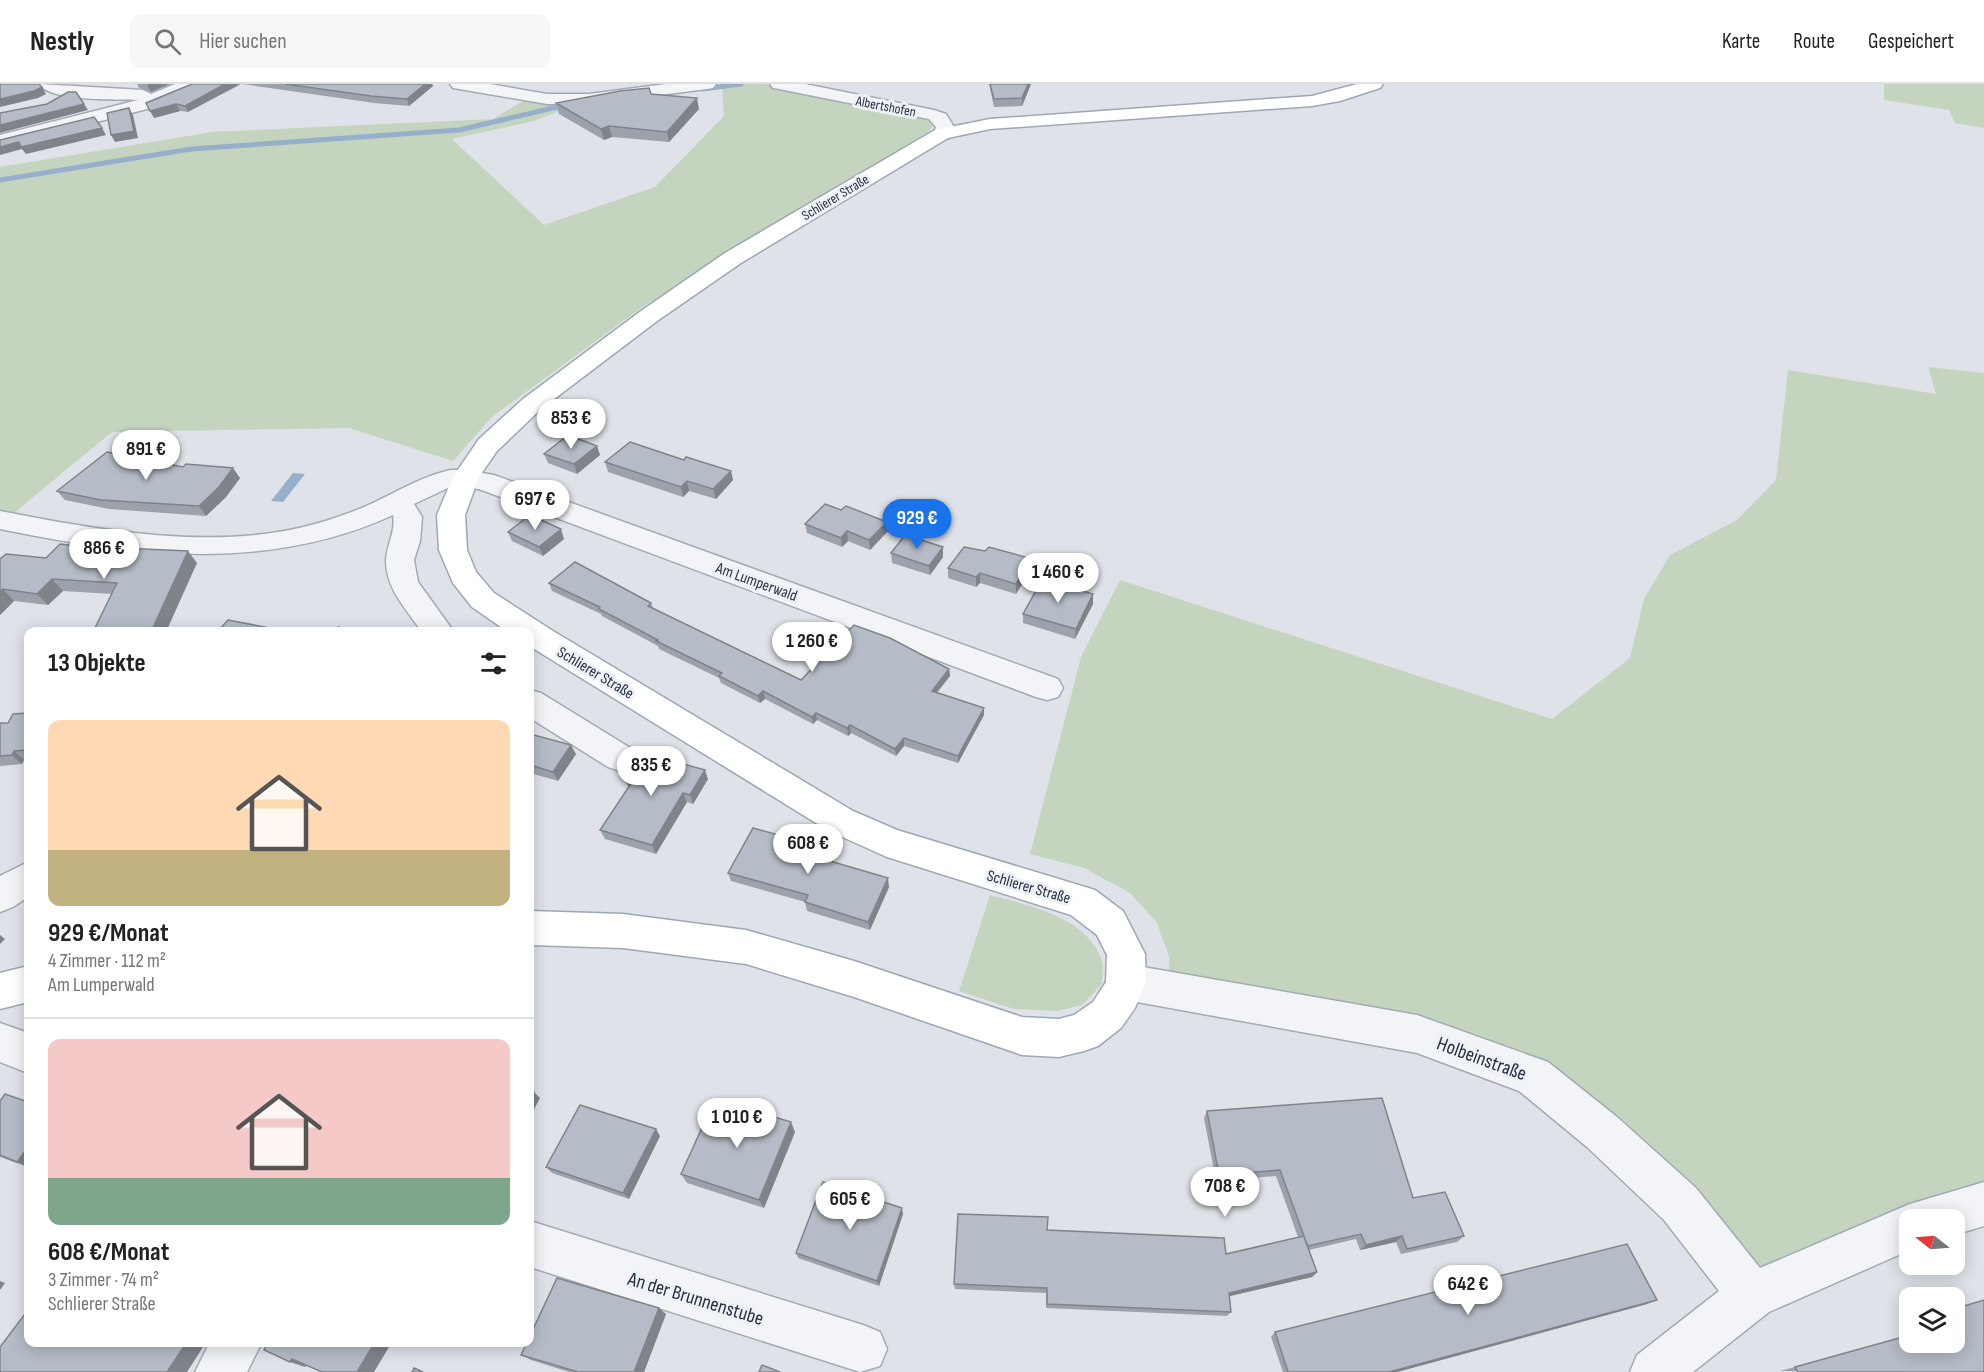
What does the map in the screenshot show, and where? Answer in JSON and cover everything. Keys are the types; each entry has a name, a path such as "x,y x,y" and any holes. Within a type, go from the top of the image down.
{"main road":[{"name":"Schlierer Straße","path":"524,627 483,600 463,576 453,550 452,515 466,477 488,445 532,404 667,303 733,258 941,126 1283,104 1334,97 1374,84"},
{"name":"Schlierer Straße","path":"534,634 842,821 886,842 1082,902 1110,923 1126,954 1126,982"},
{"path":"534,928 623,931 746,947 854,978 1022,1036 1059,1038 1084,1032 1107,1015 1121,995 1126,982"},
{"path":"0,991 24,985"}],"street":[{"path":"48,84 51,87 68,91 164,96"},
{"path":"0,141 130,108 190,84"},
{"path":"459,84 548,99 589,99 707,84"},
{"name":"Albertshofen","path":"779,84 941,126"},
{"path":"45,104 68,91"},
{"path":"0,520 159,545 228,544 310,534 371,515 429,483 466,477"},
{"name":"Am Lumperwald","path":"466,477 495,485 1047,688"},
{"path":"398,500 408,517 406,541 400,560 404,584 435,627"},
{"path":"534,704 620,758"},
{"path":"0,896 24,881"},
{"name":"Holbeinstraße","path":"1126,982 1417,1034 1533,1076 1602,1132 1680,1204 1752,1295"},
{"path":"0,1042 24,1051"},
{"path":"1965,1209 1984,1204"},
{"path":"1654,1372 1752,1295 1899,1232"},
{"name":"An der Brunnenstube","path":"534,1246 863,1349"},
{"path":"219,1372 235,1347"}],"green space":[{"path":"722,84 765,84 923,116 934,124 928,132 641,308 492,417 453,461 349,428 112,432 20,508 0,529 0,167 212,132 493,119 528,98 582,102 534,121 452,139 544,225 655,187 724,116"},
{"path":"1884,84 1984,84 1984,128 1955,123 1949,110 1884,100"},
{"path":"1928,367 1984,373 1984,1204 1961,1209 1899,1209 1899,1225 1752,1295 1533,1076 1169,989 1169,956 1157,923 1130,893 1084,868 1030,854 1081,657 1120,580 1552,719 1630,658 1644,599 1670,555 1737,520 1776,480 1788,370 1936,394"},
{"path":"990,895 1055,915 1084,933 1095,946 1103,963 1102,984 1082,1005 1057,1011 1014,1009 959,991"}],"water":[{"path":"293,473 305,474 283,502 271,501"}],"building":[{"path":"0,84 39,84 42,87 0,99"},
{"path":"192,84 225,84 185,106 176,104 150,111 146,103"},
{"path":"285,84 425,84 407,99"},
{"path":"990,84 1028,84 1022,98 994,99"},
{"path":"649,88 651,94 697,98 667,132 609,126 601,129 556,103 620,91"},
{"path":"68,92 76,92 84,104 0,125 0,113 47,104"},
{"path":"129,108 134,131 111,135 107,113"},
{"path":"94,117 102,128 21,147 19,142 0,147 0,140"},
{"path":"568,435 597,446 574,464 544,454"},
{"path":"630,442 684,460 686,457 731,471 713,489 687,481 681,487 605,462"},
{"path":"107,452 183,467 186,464 233,468 219,487 199,506 101,500 57,491"},
{"path":"825,504 841,510 846,506 887,522 869,540 847,531 841,538 805,524"},
{"path":"530,515 561,529 539,547 508,532"},
{"path":"905,535 943,547 929,566 891,553"},
{"path":"60,544 119,551 121,548 188,551 153,627 95,627 117,583 52,579 37,594 3,589 0,592 0,559 6,554 46,558"},
{"path":"964,547 985,551 989,547 1032,559 1016,584 980,573 976,577 948,568"},
{"path":"575,562 651,603 648,606 801,680 854,625 890,638 949,669 932,691 984,708 958,756 904,738 895,749 850,725 847,728 816,713 812,717 763,691 758,696 719,676 722,673 656,641 658,640 599,609 600,607 549,583"},
{"path":"1042,580 1093,594 1076,629 1023,614"},
{"path":"228,620 264,627 222,627"},
{"path":"24,713 24,750 14,751 12,755 0,756 0,723 8,723 13,714"},
{"path":"534,735 571,745 553,772 534,766"},
{"path":"639,752 705,770 690,795 683,793 652,845 600,830 634,779 623,776"},
{"path":"753,828 811,844 806,854 888,878 868,922 805,902 808,895 728,873"},
{"path":"5,1094 24,1101 24,1152 17,1162 0,1155 0,1101"},
{"path":"1382,1098 1413,1198 1445,1192 1464,1236 1407,1249 1402,1236 1366,1245 1361,1234 1308,1246 1304,1237 1317,1272 1229,1293 1231,1312 1047,1304 1047,1288 954,1284 958,1214 1048,1217 1047,1230 1224,1238 1226,1254 1304,1236 1280,1170 1219,1175 1207,1111"},
{"path":"715,1099 791,1122 759,1200 681,1174"},
{"path":"580,1105 656,1129 623,1193 546,1167"},
{"path":"823,1182 902,1208 877,1281 796,1253"},
{"path":"1627,1244 1657,1300 1389,1372 1288,1372 1275,1332"},
{"path":"557,1278 659,1308 634,1372 578,1372 521,1355 525,1347 534,1347 534,1327"},
{"path":"1984,1300 1984,1372 1798,1372 1795,1367 1899,1338 1899,1353 1965,1353 1965,1306"},
{"path":"24,1315 24,1347 184,1347 167,1372 0,1372 0,1347"},
{"path":"266,1347 372,1347 357,1372 322,1372 292,1359 290,1362 264,1350"},
{"path":"762,1365 780,1372 759,1372"}],"waterway":[{"path":"703,89 741,84"},
{"path":"0,180 191,149 459,130 566,105"}]}
